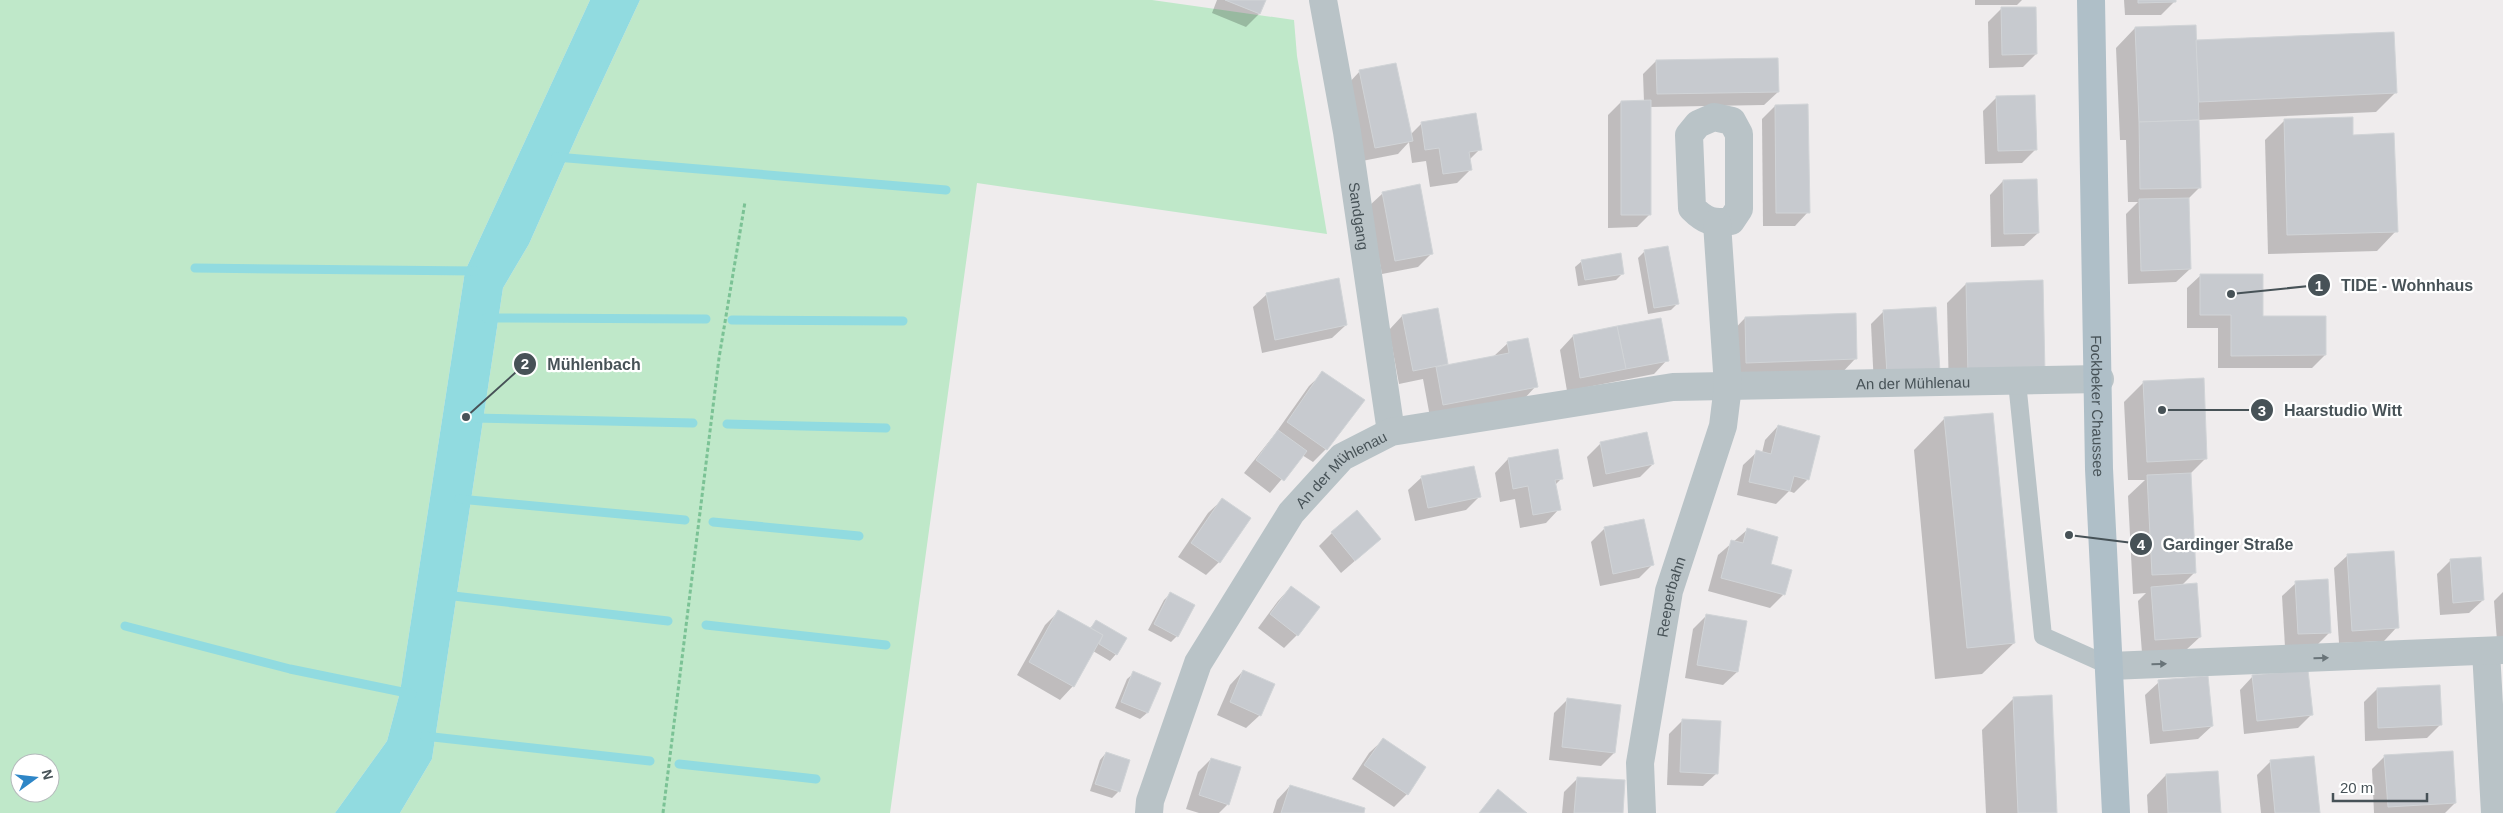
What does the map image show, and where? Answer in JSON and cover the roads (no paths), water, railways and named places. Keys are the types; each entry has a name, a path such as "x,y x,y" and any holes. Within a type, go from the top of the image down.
{"main road":[{"name":"Fockbeker Chaussee","path":"2091,0 2100,379 2099,469 2116,813"}],"street":[{"name":"Sandgang","path":"1323,0 1347,132 1391,432"},
{"path":"1717,223 1728,386"},
{"name":"An der Mühlenau","path":"1149,813 1150,801 1198,664 1291,513 1342,456 1391,432 1673,387 2100,379"},
{"name":"Reeperbahn","path":"1642,813 1640,763 1669,591 1724,426 1728,386"},
{"path":"2110,666 2494,651 2496,813"}],"lane":[{"path":"2017,382 2043,636 2110,666"}],"water":[{"path":"590,0 640,0 529,244 503,288 432,759 400,813 335,813 387,741 400,692 465,271"}],"waterway":[{"path":"556,157 946,190"},
{"path":"195,268 475,271"},
{"path":"486,318 706,319"},
{"path":"732,320 903,321"},
{"path":"473,418 693,423"},
{"path":"727,424 886,428"},
{"path":"459,499 685,520"},
{"path":"713,522 859,536"},
{"path":"445,595 668,621"},
{"path":"706,625 886,645"},
{"path":"125,626 290,669 412,694"},
{"path":"424,736 650,761"},
{"path":"679,764 816,779"}],"place":[{"name":"TIDE - Wohnhaus","path":"2231,294"},
{"name":"Haarstudio Witt","path":"2162,410"},
{"name":"Mühlenbach","path":"466,417"},
{"name":"Gardinger Straße","path":"2069,535"}]}
